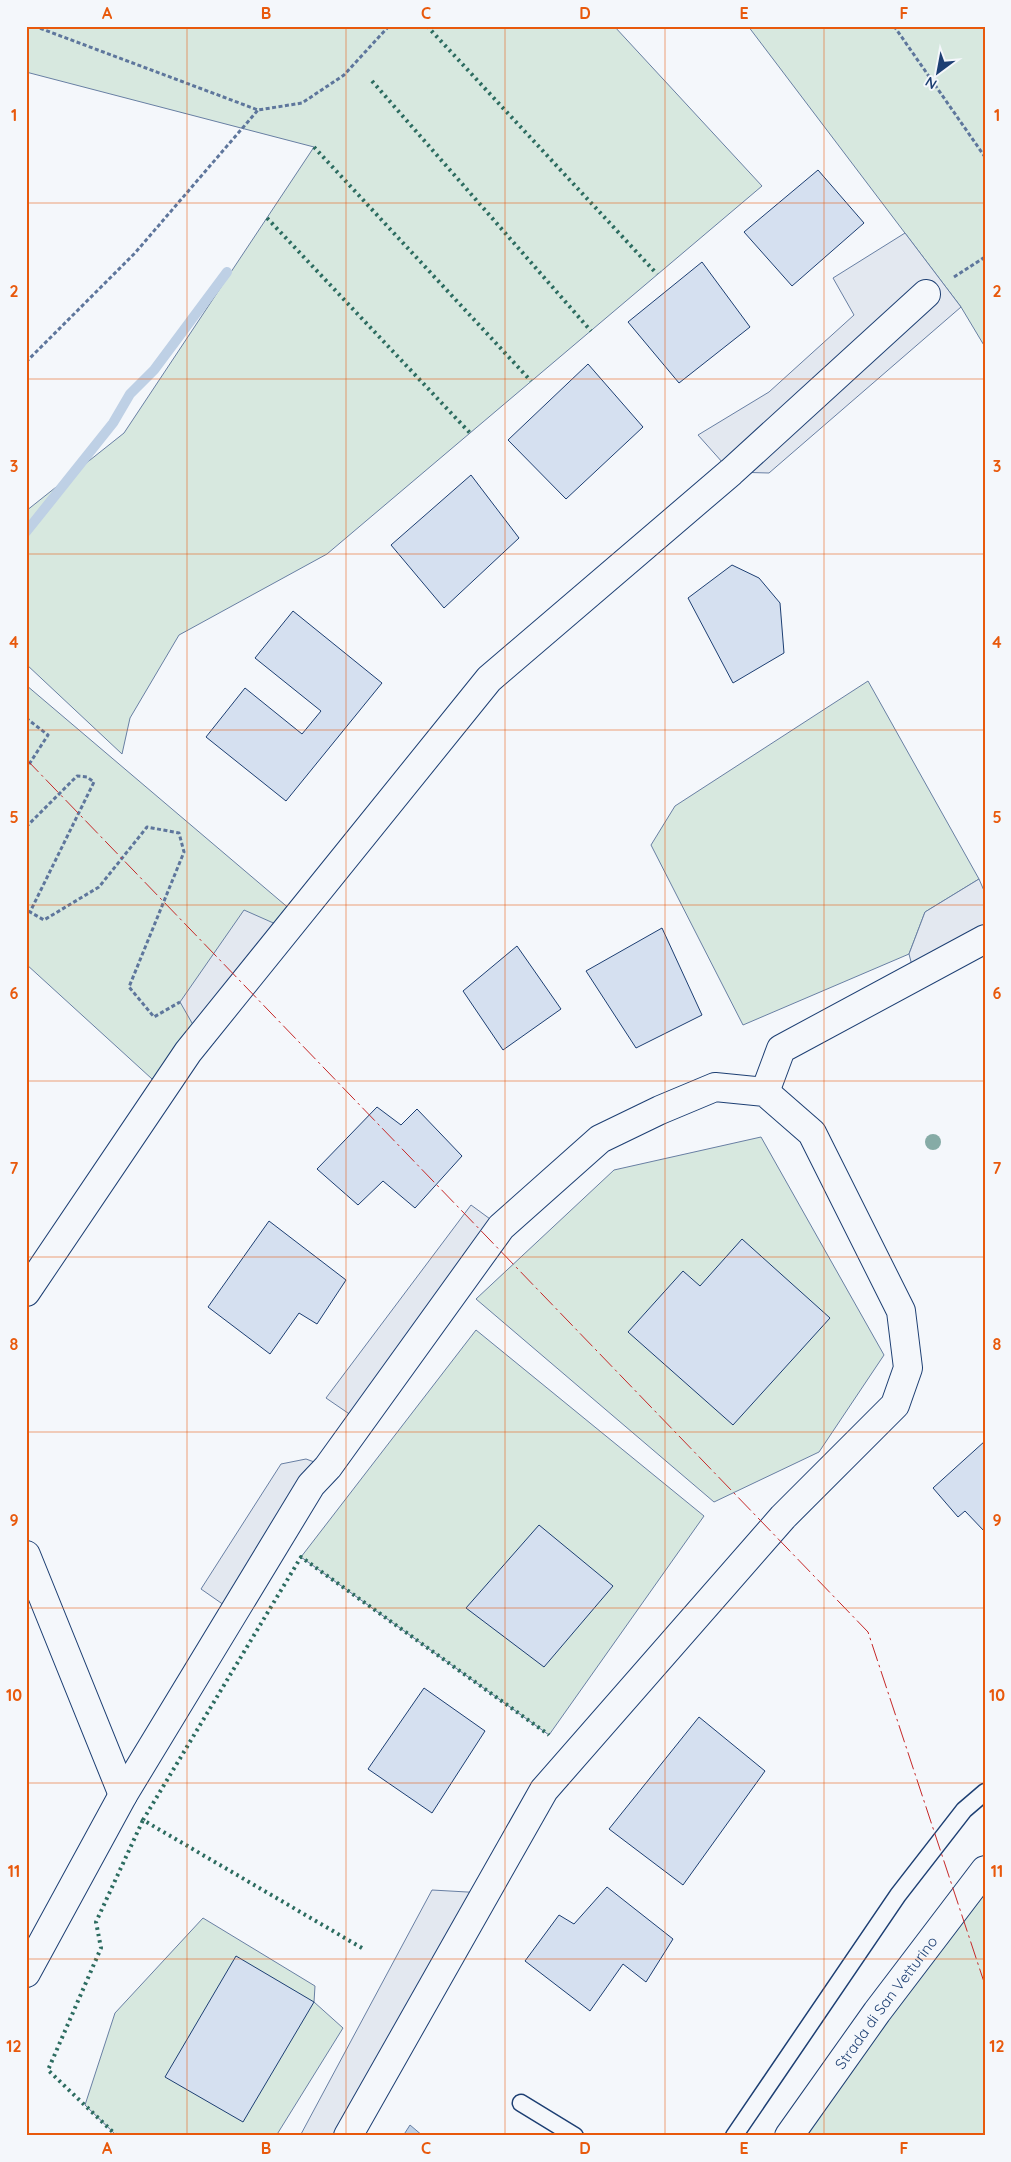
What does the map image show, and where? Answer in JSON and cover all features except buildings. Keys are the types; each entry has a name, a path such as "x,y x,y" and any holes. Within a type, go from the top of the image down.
{"street":[{"path":"26,1292 188,1052 489,679 731,472 926,294"},
{"path":"765,1092 781,1049 985,939"},
{"path":"26,1973 123,1795 311,1485 334,1459 500,1227 600,1139 660,1110 715,1087 765,1092 812,1133 901,1311 908,1368 895,1405 782,1517 544,1790 348,2136"},
{"path":"26,1555 123,1795"},
{"name":"Strada di San Vetturino","path":"790,2136 877,2012 985,1870"}],"lane":[{"path":"734,2136 898,1895 964,1810 985,1792"},
{"path":"521,2102 575,2136"}],"path":[{"path":"34,26 258,110 302,103 344,75 389,26"},
{"path":"894,26 985,157"},
{"path":"26,362 135,253 258,110"},
{"path":"26,718 48,735 26,769"},
{"path":"26,827 77,776 87,777 94,782 30,912 44,920 98,887 147,827 179,833 184,852 129,987 154,1017 180,1002"}],"shaded area":[{"path":"26,26 614,26 762,186 327,554 179,635 130,718 122,754 26,664 26,511 124,433 314,147 26,72"},
{"path":"748,26 985,26 985,347 961,307"},
{"path":"905,233 961,307 769,473 731,472 698,435 769,392 854,315 833,278"},
{"path":"868,681 979,879 925,912 909,954 743,1025 651,845 675,806"},
{"path":"26,685 298,916 163,1089 26,964"},
{"path":"979,879 985,893 985,939 915,977 909,954 925,912"},
{"path":"244,910 287,929 200,1037 180,1002"},
{"path":"761,1137 884,1355 819,1452 714,1502 476,1299 614,1170"},
{"path":"471,1205 501,1227 361,1422 326,1398"},
{"path":"476,1330 704,1516 549,1735 301,1557"},
{"path":"306,1459 328,1467 234,1612 201,1589 281,1464"},
{"path":"985,1870 985,2136 789,2136"},
{"path":"432,1890 485,1893 348,2136 300,2136"},
{"path":"203,1918 315,1986 314,2002 343,2028 276,2136 117,2136 85,2105 115,2013"}],"water":[{"path":"410,2125 423,2136 403,2136"}],"waterway":[{"path":"26,532 113,423 130,394 154,370 227,272"}],"hedge":[{"path":"427,26 657,274"},
{"path":"372,81 591,331"},
{"path":"314,147 531,381"},
{"path":"267,218 470,433"},
{"path":"362,1948 143,1820 301,1557 549,1735"},
{"path":"117,2136 48,2070 101,1948 96,1922 143,1820"}],"power":[{"path":"26,759 868,1632 985,1985"}]}
